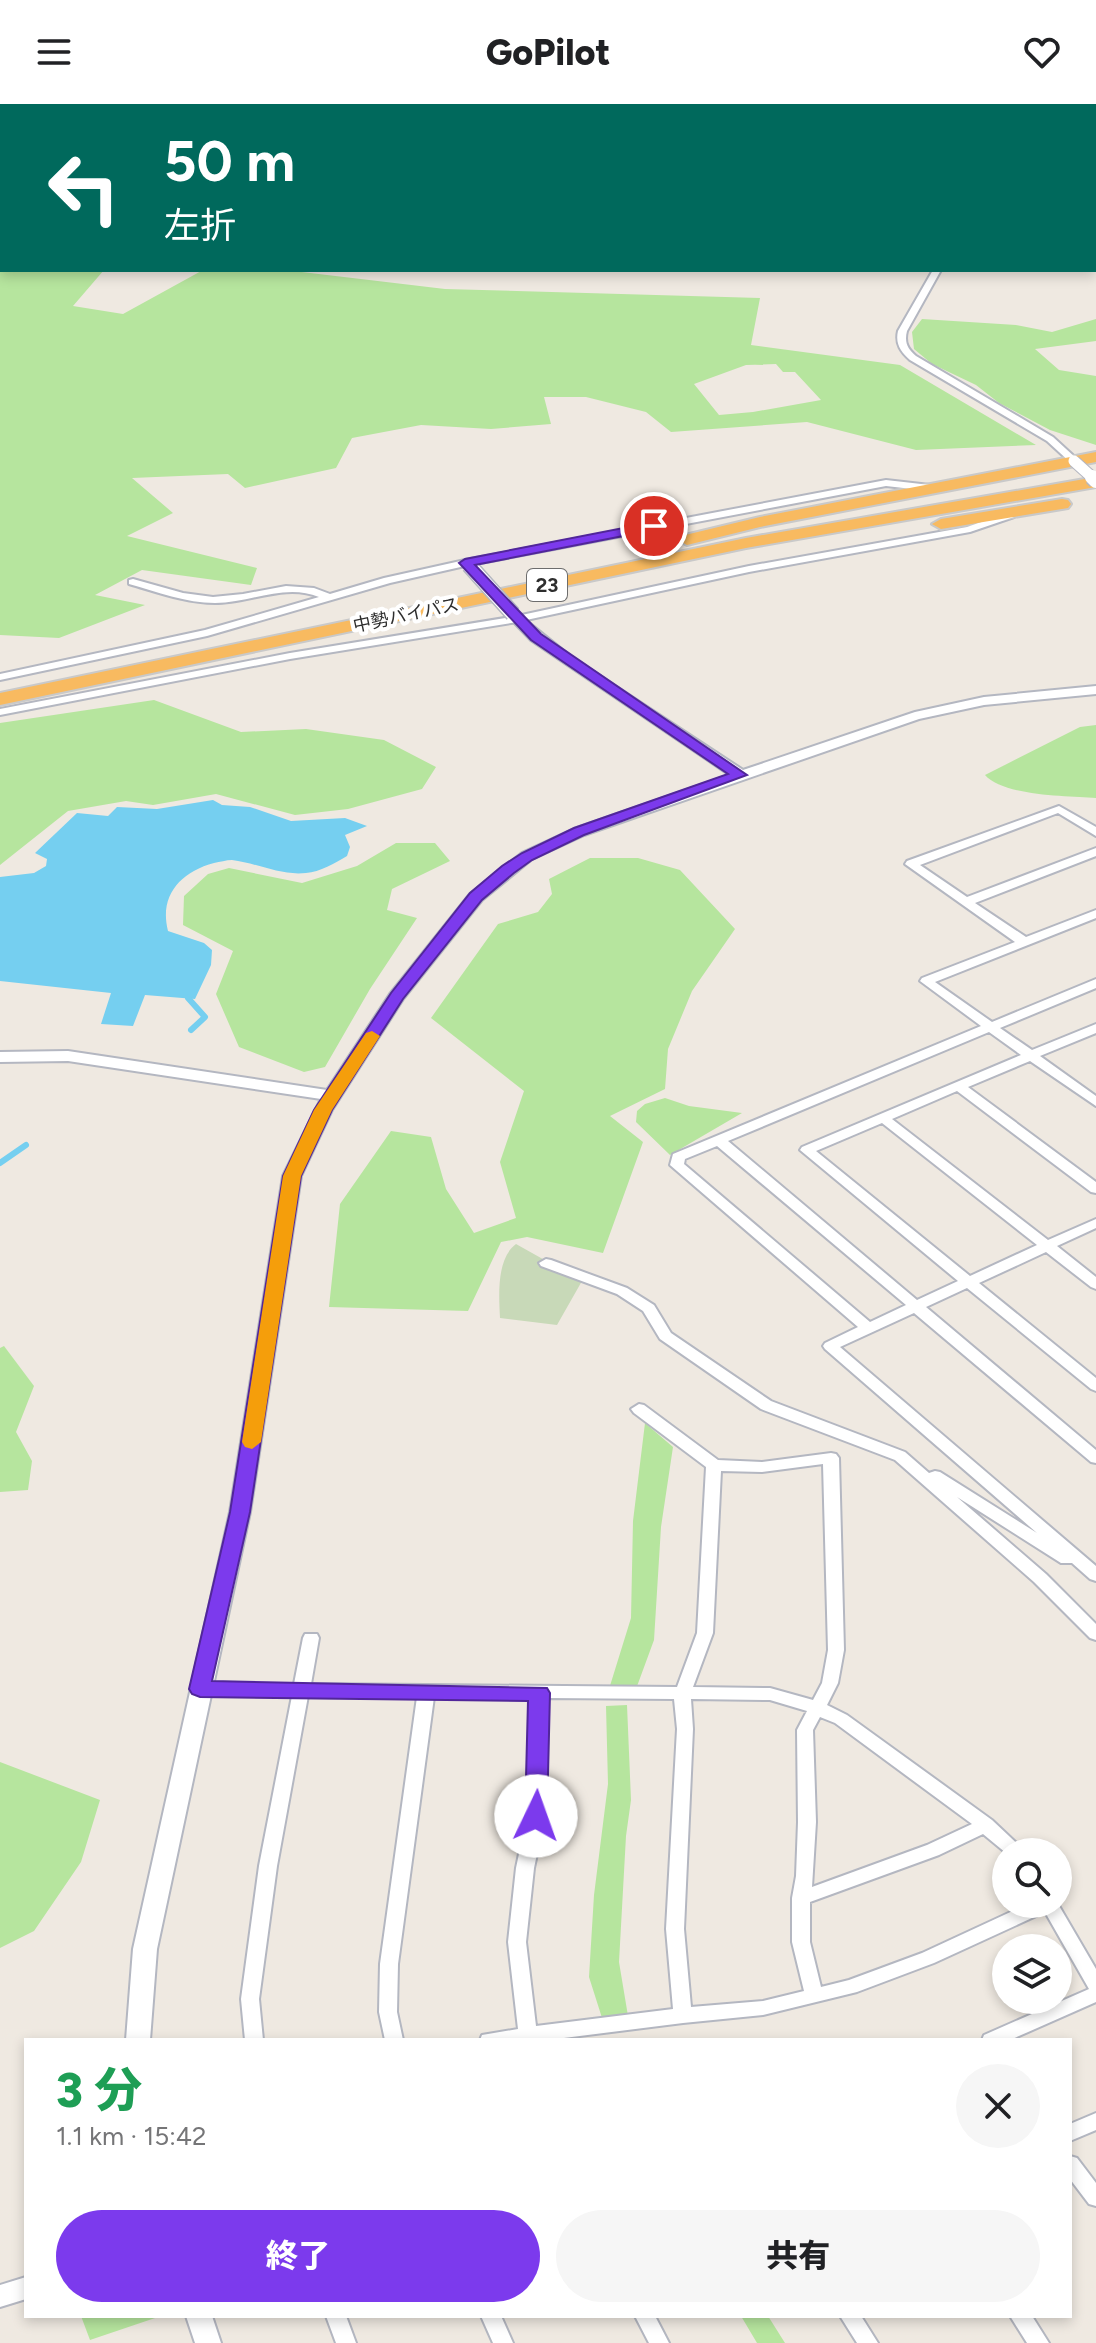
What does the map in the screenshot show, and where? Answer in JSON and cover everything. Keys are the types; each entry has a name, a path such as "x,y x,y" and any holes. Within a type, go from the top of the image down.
{"highway":[{"path":"683,549 760,522 1096,457"},
{"name":"中勢バイパス","path":"0,686 1096,470"},
{"name":"中勢バイパス","path":"0,699 683,549 1096,482"},
{"path":"683,549 881,533 1096,497"}],"street":[{"path":"936,272 929,290 904,328 903,347 913,358 1050,439 1096,482"},
{"path":"0,677 207,633 329,597 467,564 886,483 930,488"},
{"path":"0,712 158,680 515,616 736,571 957,532 1018,512"},
{"path":"467,564 515,616 569,662 740,775"},
{"path":"133,582 212,601 240,599 283,587 303,587 329,597"},
{"path":"138,2038 145,1949 240,1512 292,1176 323,1110 396,997 476,897 527,856 579,832 915,716 998,699 1096,690"},
{"path":"1024,942 911,864 1059,809 1096,832"},
{"path":"966,902 1096,852"},
{"path":"1096,914 926,981 1096,1101"},
{"path":"868,1328 677,1165 678,1157 1096,983"},
{"path":"1096,1028 807,1150 1096,1386"},
{"path":"0,1057 68,1056 334,1096"},
{"path":"958,1086 1096,1189"},
{"path":"883,1118 1096,1284"},
{"path":"719,1141 1096,1458"},
{"path":"1094,1573 830,1346 1095,1224"},
{"path":"546,1263 622,1291 649,1308 665,1336 766,1405 900,1456 1094,1573"},
{"path":"639,1409 714,1465 762,1467 831,1458 836,1650 830,1683 805,1730 807,1822 801,1942 814,1995"},
{"path":"900,1456 1040,1578 1096,1634"},
{"path":"683,2015 675,1929 685,1729 682,1695 692,1675 705,1633 714,1465"},
{"path":"254,2038 250,1999 268,1866 311,1638"},
{"path":"200,1689 770,1694 815,1707 841,1719 1001,1838"},
{"path":"394,2038 388,2012 389,1964 426,1692"},
{"path":"528,2033 517,1942 525,1868 536,1816 539,1693"},
{"path":"801,1898 933,1850 986,1825"},
{"path":"500,2038 763,2008 851,1987 928,1958 1016,1918"},
{"path":"1055,1918 1096,1985"},
{"path":"996,2038 1096,1994"},
{"path":"1072,2132 1096,2121"},
{"path":"1072,2167 1096,2198"},
{"path":"0,2296 24,2289"},
{"path":"200,2318 208,2343"},
{"path":"337,2318 346,2343"},
{"path":"492,2318 503,2343"},
{"path":"646,2318 659,2343"},
{"path":"851,2318 868,2343"},
{"path":"1021,2318 1039,2343"}],"green space":[{"path":"0,272 102,272 73,306 123,314 199,272 302,272 445,289 760,298 751,345 900,365 1036,445 916,450 807,422 671,432 646,412 586,397 544,397 551,424 491,429 421,425 352,438 336,468 245,488 228,474 132,478 173,513 127,536 257,568 251,585 142,570 95,595 145,605 59,638 0,635","holes":["776,364 783,372 795,372 821,400 719,415 694,384 746,365"]},
{"path":"922,319 1016,325 1052,332 1096,319 1096,341 1035,349 1059,370 1096,376 1096,445 1050,430 999,403 976,385 932,364 914,349 912,332"},
{"path":"154,700 241,732 306,729 384,740 436,767 422,789 348,809 295,815 216,794 153,805 126,801 68,811 0,865 0,723"},
{"path":"1096,725 1096,798 1021,791 994,782 985,775 1080,727"},
{"path":"396,843 435,843 450,861 392,889 387,910 417,918 370,989 325,1067 304,1072 239,1047 216,994 233,951 183,925 184,896 208,874 229,868 302,883 357,866"},
{"path":"590,858 638,858 680,870 735,929 692,991 668,1049 665,1089 610,1116 643,1142 603,1253 527,1237 501,1242 468,1311 329,1307 340,1204 391,1131 431,1137 446,1189 474,1233 516,1218 500,1162 524,1091 431,1018 498,924 538,912 552,894 549,879"},
{"path":"665,1098 689,1106 742,1113 670,1155 636,1122 637,1111 645,1104"},
{"path":"516,1244 582,1281 557,1325 500,1318 502,1268"},
{"path":"4,1346 34,1386 16,1432 32,1461 28,1490 0,1492 0,1348"},
{"path":"645,1423 673,1447 661,1527 654,1640 636,1689 609,1689 631,1618 633,1521"},
{"path":"627,1705 631,1800 619,1962 628,2016 603,2021 589,1977 594,1895 608,1784 606,1706"},
{"path":"0,1762 100,1800 81,1862 34,1931 0,1948"},
{"path":"82,2318 155,2318 90,2340"},
{"path":"742,2318 769,2318 785,2343 757,2343"}],"water":[{"path":"213,800 222,805 250,807 291,821 345,818 367,826 345,835 350,847 347,856 317,871 287,873 230,860 202,867 182,879 170,896 167,907 168,931 204,943 212,950 211,965 195,999 145,995 133,1026 101,1024 111,993 0,981 0,877 34,873 46,866 47,859 35,853 77,813 108,816 117,807 157,809"}],"waterway":[{"path":"188,998 205,1017 191,1030"},
{"path":"0,1163 26,1145"}],"slow traffic":[{"path":"252,1442 292,1176 323,1110 372,1036"}],"route":[{"path":"536,1816 539,1693 200,1689 240,1512 292,1176 323,1110 396,997 476,897 508,870 527,856 579,832 740,775 536,637 465,563 654,526"}]}
